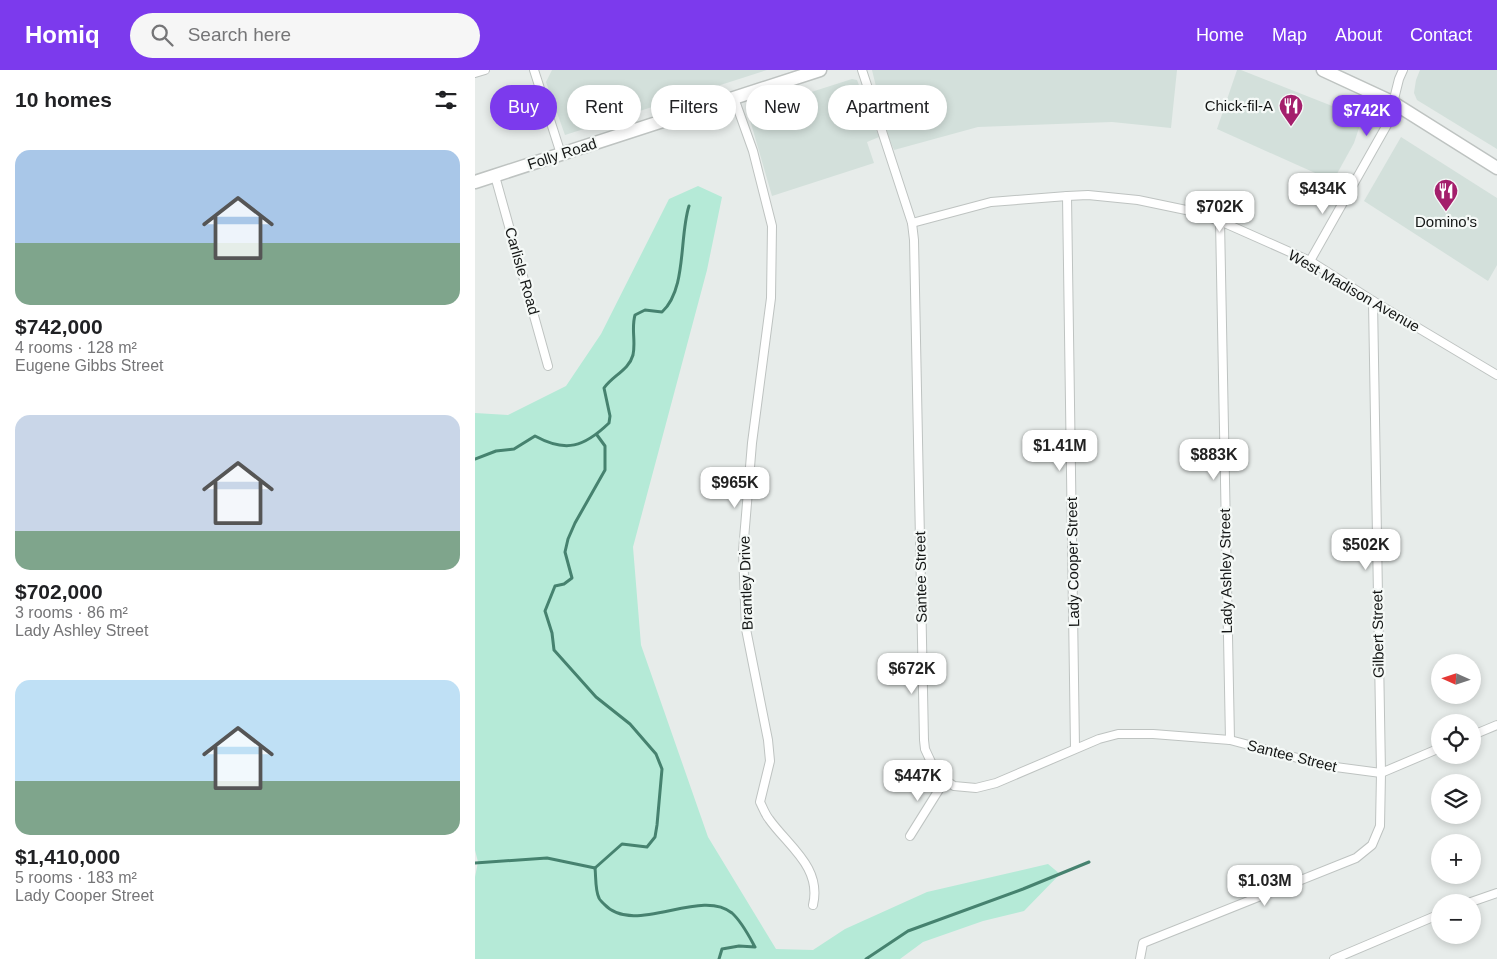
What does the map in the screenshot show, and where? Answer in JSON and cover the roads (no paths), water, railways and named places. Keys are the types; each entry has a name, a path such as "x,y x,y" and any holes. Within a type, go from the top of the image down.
{"main road":[{"name":"Folly Road","path":"736,97 820,70"},
{"path":"1323,70 1392,102 1497,168"},
{"name":"Folly Road","path":"475,182 651,125"}],"street":[{"path":"475,73 485,70"},
{"path":"534,70 561,154"},
{"name":"Santee Street","path":"861,70 912,223 924,740 925,749 931,762 945,780 954,786 976,788 996,783 1099,738 1118,734 1153,734 1229,740 1327,766 1381,773"},
{"path":"1310,261 1388,123 1392,102 1403,70"},
{"name":"Brantley Drive","path":"736,104 753,151 772,226 771,298 752,444 743,551 746,629 768,740 769,761 760,802 768,818 801,856 813,876 813,905"},
{"name":"Carlisle Road","path":"495,176 548,366"},
{"name":"West Madison Avenue","path":"912,223 991,202 1088,195 1138,200 1186,210 1220,221 1310,261 1373,301 1497,374"},
{"name":"Lady Cooper Street","path":"1067,196 1075,748"},
{"name":"Lady Ashley Street","path":"1220,221 1229,740"},
{"name":"Gilbert Street","path":"1140,959 1143,943 1356,858 1372,844 1380,826 1381,773 1373,301"},
{"path":"1481,732 1497,725"},
{"path":"1381,773 1431,752"},
{"path":"910,836 945,780"},
{"path":"1481,899 1497,893"},
{"path":"1334,959 1431,918"}],"waterway":[{"path":"475,459 496,451 514,449 535,436 556,445 574,445 591,438 609,423 610,416 604,388 631,360 634,350 633,325 635,315 645,310 662,312 670,302 679,277 689,206"},
{"path":"595,868 622,844 647,847 655,837 662,769 656,754 630,724 596,697 554,650 552,633 545,611 555,586 564,584 572,578 565,552 568,539 605,470 605,446 597,435"},
{"path":"475,863 547,858 595,868"},
{"path":"866,959 908,931 1023,889 1089,862"},
{"path":"595,868 599,899 617,913 632,916 703,905 719,907 732,913 742,925 755,947 739,946 722,949 719,959"}],"place":[{"name":"Chick-fil-A","path":"1291,127"},
{"name":"Domino's","path":"1446,212"}]}
